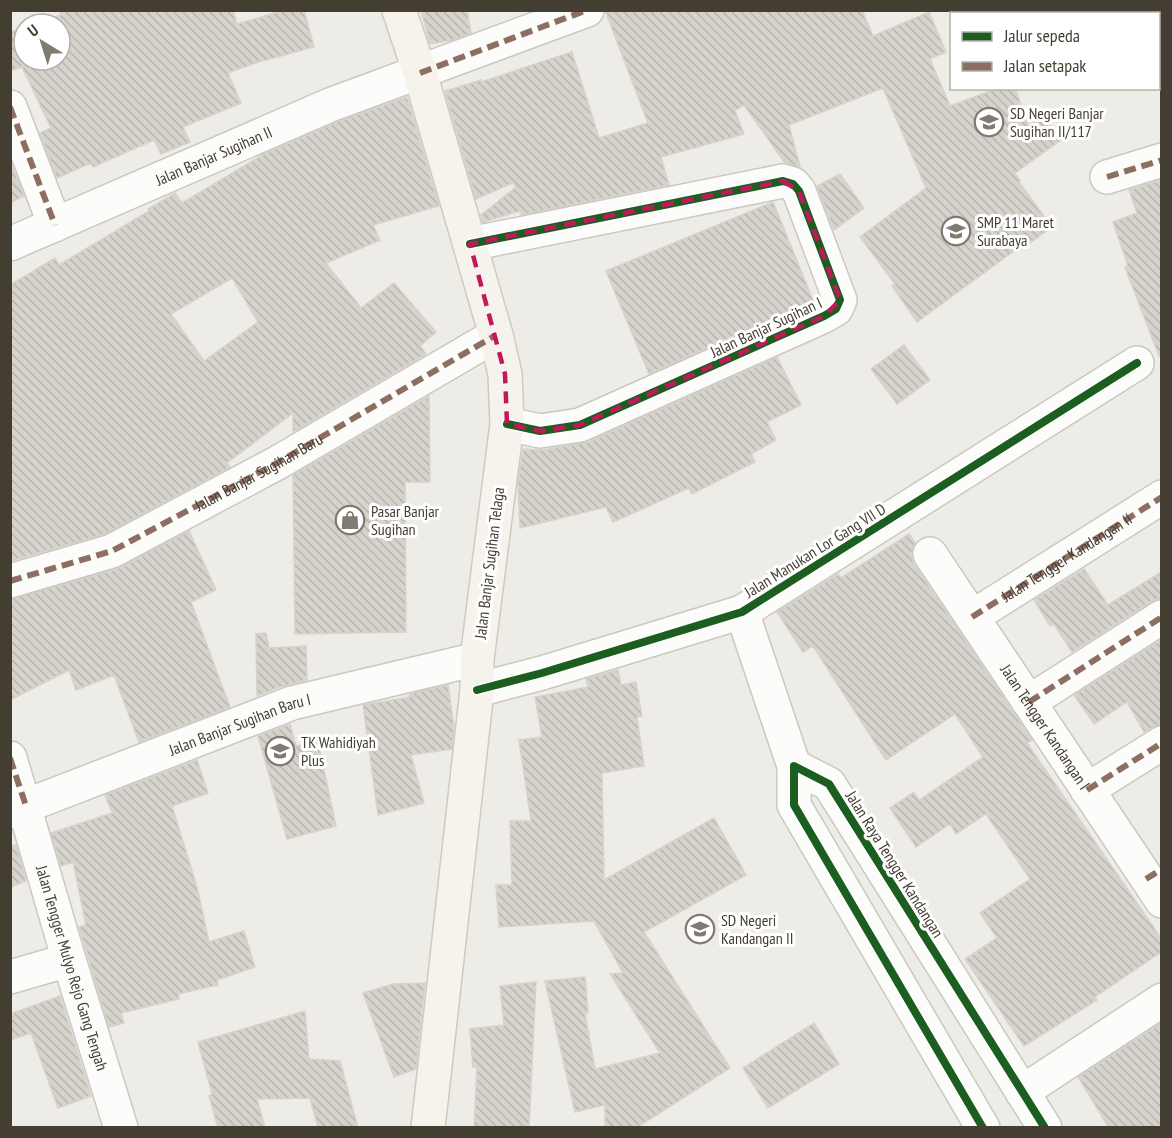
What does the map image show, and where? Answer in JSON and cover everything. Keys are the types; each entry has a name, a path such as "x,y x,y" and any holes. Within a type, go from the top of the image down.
{"main road":[{"name":"Jalan Banjar Sugihan Telaga","path":"399,10 420,73 496,335 505,374 507,424 477,675 428,1128"}],"street":[{"path":"420,73 587,10"},
{"name":"Jalan Banjar Sugihan II","path":"10,244 330,105 420,73"},
{"path":"10,107 55,225"},
{"path":"1107,177 1161,160"},
{"name":"Jalan Banjar Sugihan I","path":"470,244 783,181 793,184 799,192 840,300 836,309 824,316 580,425 540,431 507,424"},
{"name":"Jalan Banjar Sugihan Baru","path":"10,581 112,551 277,463 496,335"},
{"name":"Jalan Manukan Lor Gang VII D","path":"477,675 542,673 742,612 1137,363"},
{"name":"Jalan Tengger Kandangan II","path":"972,617 1161,497"},
{"name":"Jalan Tengger Kandangan I","path":"930,554 1087,790 1156,883"},
{"path":"742,612 794,766 794,805 983,1128"},
{"path":"1029,702 1161,617"},
{"name":"Jalan Banjar Sugihan Baru I","path":"18,809 292,703 477,675"},
{"path":"1087,790 1161,744"},
{"name":"Jalan Tengger Mulyo Rejo Gang Tengah","path":"10,758 18,809 69,960 121,1128"},
{"name":"Jalan Raya Tengger Kandangan","path":"794,766 829,784 1045,1128"},
{"path":"10,977 69,960"},
{"path":"915,1015 956,987"},
{"path":"1022,1092 1161,1000"}],"highlighted area":[{"path":"783,181 799,191 840,300 824,316 580,425 540,431 507,424 505,374 470,244"}],"building":[{"path":"60,10 233,10 237,24 285,10 304,10 314,47 228,73 241,103 183,127 190,142 161,154 154,140 93,167 91,163 57,178 40,133 51,128 24,72 72,72 72,12 60,12"},
{"path":"421,10 467,10 471,33 453,40 430,44"},
{"path":"605,10 862,10 873,36 929,12 946,52 930,59 950,106 993,90 1016,90 1028,125 1043,115 1061,140 1015,173 1052,227 1020,250 1018,248 917,322 892,286 895,284 860,237 926,188 883,88 789,125 800,167 785,163 744,105 735,111 744,134 661,157 669,185 521,215 520,211 483,222 481,215 516,187 513,183 476,199 445,91 481,80 481,82 572,52 599,138 648,123"},
{"path":"12,31 12,70 10,71 10,32"},
{"path":"407,97 439,206 373,225 380,240 326,263 361,308 394,283 436,332 420,346 426,354 293,432 293,413 227,463 230,467 105,534 10,561 10,285 55,258 59,265 175,193 182,203 264,154 337,122","holes":["232,278 258,322 204,361 171,314"]},
{"path":"10,161 24,196 10,203"},
{"path":"840,174 864,208 834,230 817,186"},
{"path":"1161,180 1161,356 1159,356 1125,267 1128,266 1113,222 1137,213 1129,190"},
{"path":"773,202 813,300 649,374 606,271"},
{"path":"904,345 930,380 897,404 871,369"},
{"path":"777,357 801,405 767,422 776,440 751,454 755,462 692,494 689,488 613,522 606,507 520,528 518,483 523,449 543,450 588,442"},
{"name":"Pasar Banjar Sugihan","path":"429,396 430,482 405,482 406,632 295,634 293,475"},
{"path":"189,531 216,590 191,602 230,707 139,742 114,675 76,690 69,670 10,700 10,599 117,569"},
{"path":"909,534 915,543 911,555 914,564 1032,740 1027,743 1161,938 1161,952 1095,997 1097,1000 1024,1046 965,959 997,938 980,913 1030,879 986,814 956,834 950,824 916,847 890,808 914,792 919,800 983,757 955,714 886,760 813,646 803,652 777,612 838,574 841,578"},
{"path":"1084,569 1108,605 1161,572 1161,598 1152,601 1072,652 1054,624 1050,626 1034,600"},
{"path":"266,633 269,648 306,646 307,680 257,696 256,634"},
{"path":"1161,640 1161,724 1144,732 1127,702 1094,724 1074,695"},
{"path":"618,670 621,685 636,682 642,716 637,717 644,766 602,773 604,880 714,818 746,875 644,932 730,1068 636,1128 605,1128 605,1105 575,1112 545,981 585,977 588,1013 585,1013 595,1069 660,1053 610,974 623,973 594,921 499,927 496,885 512,885 510,821 531,821 519,740 542,737 535,697 588,687 586,679"},
{"path":"448,685 454,727 452,749 411,755 424,803 378,815 363,705 410,697 409,694"},
{"path":"290,724 296,746 318,742 336,826 287,839 258,736"},
{"path":"197,760 208,793 172,806 197,887 209,942 244,931 255,967 217,980 218,985 178,994 179,999 121,1013 124,1023 109,1027 79,927 86,925 73,862 61,866 51,833 112,813 105,795"},
{"path":"16,845 26,881 10,887 10,846"},
{"path":"536,982 529,1128 474,1128 477,1067 473,1067 470,1029 504,1025 500,986"},
{"path":"425,983 416,1069 394,1077 363,993 393,984"},
{"path":"60,996 91,1096 58,1108 31,1033 10,1040 10,1014"},
{"path":"305,1011 309,1059 340,1061 358,1128 318,1128 310,1098 257,1099 265,1128 218,1128 209,1096 212,1094 198,1042"},
{"path":"814,1023 839,1064 768,1108 743,1068"},
{"path":"1161,1023 1161,1128 1109,1128 1078,1077"}],"marked path":[{"path":"420,73 587,10"},
{"path":"10,107 55,225"},
{"path":"1107,177 1162,160"},
{"path":"10,581 112,551 277,463 496,335"},
{"path":"972,617 1162,497"},
{"path":"1029,702 1162,617"},
{"path":"1087,790 1162,743"},
{"path":"10,758 26,806"},
{"path":"1146,879 1162,869"}],"cycle path":[{"path":"470,244 783,181 793,184 799,191 840,300 836,309 824,316 580,425 540,431 507,424"},
{"path":"477,690 542,673 742,612 1137,363"},
{"path":"983,1128 794,805 794,766 829,784 1045,1128"}],"place":[{"name":"SD Negeri Banjar Sugihan II/117","path":"989,122"},
{"name":"SMP 11 Maret Surabaya","path":"956,231"},
{"name":"Pasar Banjar Sugihan","path":"350,520"},
{"name":"TK Wahidiyah Plus","path":"280,751"},
{"name":"SD Negeri Kandangan II","path":"700,929"}]}
